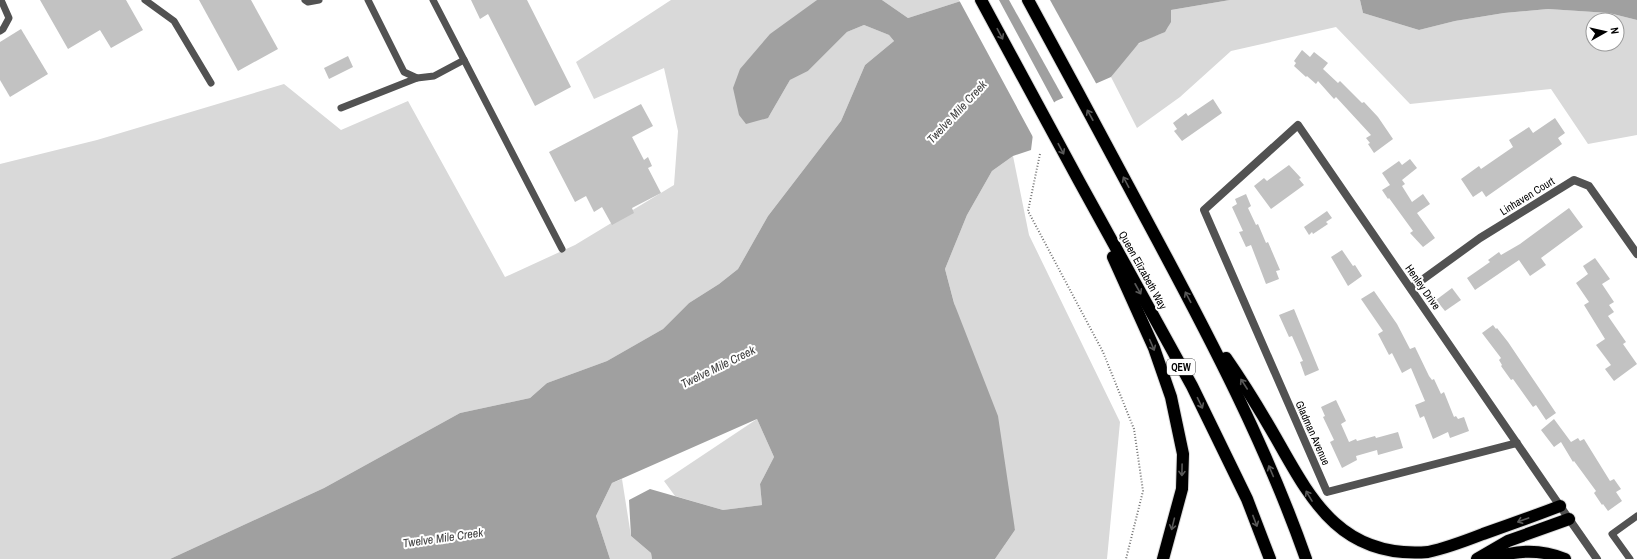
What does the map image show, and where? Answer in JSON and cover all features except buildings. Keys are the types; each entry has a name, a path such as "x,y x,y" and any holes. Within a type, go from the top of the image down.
{"highway":[{"name":"Queen Elizabeth Way","path":"981,0 1192,386 1247,499 1270,559"},
{"path":"1028,0 1207,331 1264,453 1296,530 1306,559"},
{"path":"1079,181 1154,348 1171,397 1183,454 1182,489 1163,559"},
{"path":"1207,331 1244,384 1315,506 1325,520 1338,532 1358,545 1385,553 1404,555 1427,553 1449,547 1560,506"},
{"path":"1477,559 1508,541 1569,519"},
{"path":"1491,559 1518,552 1540,552 1565,559"}],"street":[{"name":"Henley Drive","path":"1210,204 1298,125 1597,559"},
{"name":"Linhaven Court","path":"1411,288 1480,238 1574,180 1589,186 1637,254"},
{"name":"Gladman Avenue","path":"1210,204 1204,210 1327,492 1517,443"}],"lane":[{"path":"0,31 3,29 9,18 1,0"},
{"path":"145,0 174,21 211,83"},
{"path":"306,0 308,2 319,0"},
{"path":"368,0 404,72 417,78"},
{"path":"433,0 562,249"},
{"path":"341,108 417,78 434,76 464,60"},
{"path":"1630,559 1612,534 1637,516"}],"path":[{"path":"1040,154 1028,211 1103,352 1134,429 1143,491 1126,559"}],"shaded area":[{"path":"671,0 817,0 768,118 790,80 808,71 847,32 864,25 889,35 894,41 865,65 841,121 768,216 738,269 719,284 689,303 663,329 607,361 547,383 530,398 460,413 324,488 170,559 0,559 0,164 97,140 284,84 341,130 408,101 505,277 575,245 674,185 678,131 664,68 594,99 576,62"},
{"path":"882,0 964,0 908,18"},
{"path":"1230,0 1360,0 1363,13 1419,30 1455,21 1504,13 1548,9 1594,12 1585,12 1585,52 1625,52 1625,17 1637,20 1637,135 1588,144 1551,89 1410,104 1336,27 1231,51 1180,97 1137,128 1111,77 1136,46 1146,39 1166,30 1169,26 1171,10"},
{"path":"1013,156 1029,235 1120,422 1107,559 995,559 1015,530 945,269 967,215 992,171"},
{"path":"757,419 774,457 760,484 762,505 723,510 675,496 664,481"},
{"path":"622,479 631,536 651,553 652,559 610,559 596,516 612,483"}],"water":[{"name":"Twelve Mile Creek","path":"817,0 882,0 908,18 964,0 1230,0 1171,10 1171,22 1165,32 1139,43 1111,77 1056,101 1035,118 1031,150 1013,156 992,171 967,215 945,269 954,303 998,416 1015,530 995,559 652,559 651,553 631,536 629,500 650,489 723,510 762,505 760,484 774,457 757,419 612,483 596,516 610,559 170,559 324,488 460,413 530,398 547,383 607,361 663,329 689,303 719,284 738,269 768,216 841,121 865,65 894,41 889,35 864,25 847,32 808,71 790,80 768,118 746,124 739,115 733,88 740,69 770,34"},
{"path":"1360,0 1637,0 1637,20 1625,17 1625,12 1594,12 1548,9 1504,13 1455,21 1419,30 1363,13"}],"pier":[{"path":"959,0 999,0 1055,104 1037,119 1034,139"},
{"path":"1009,0 1050,0 1097,85 1064,99"}]}
